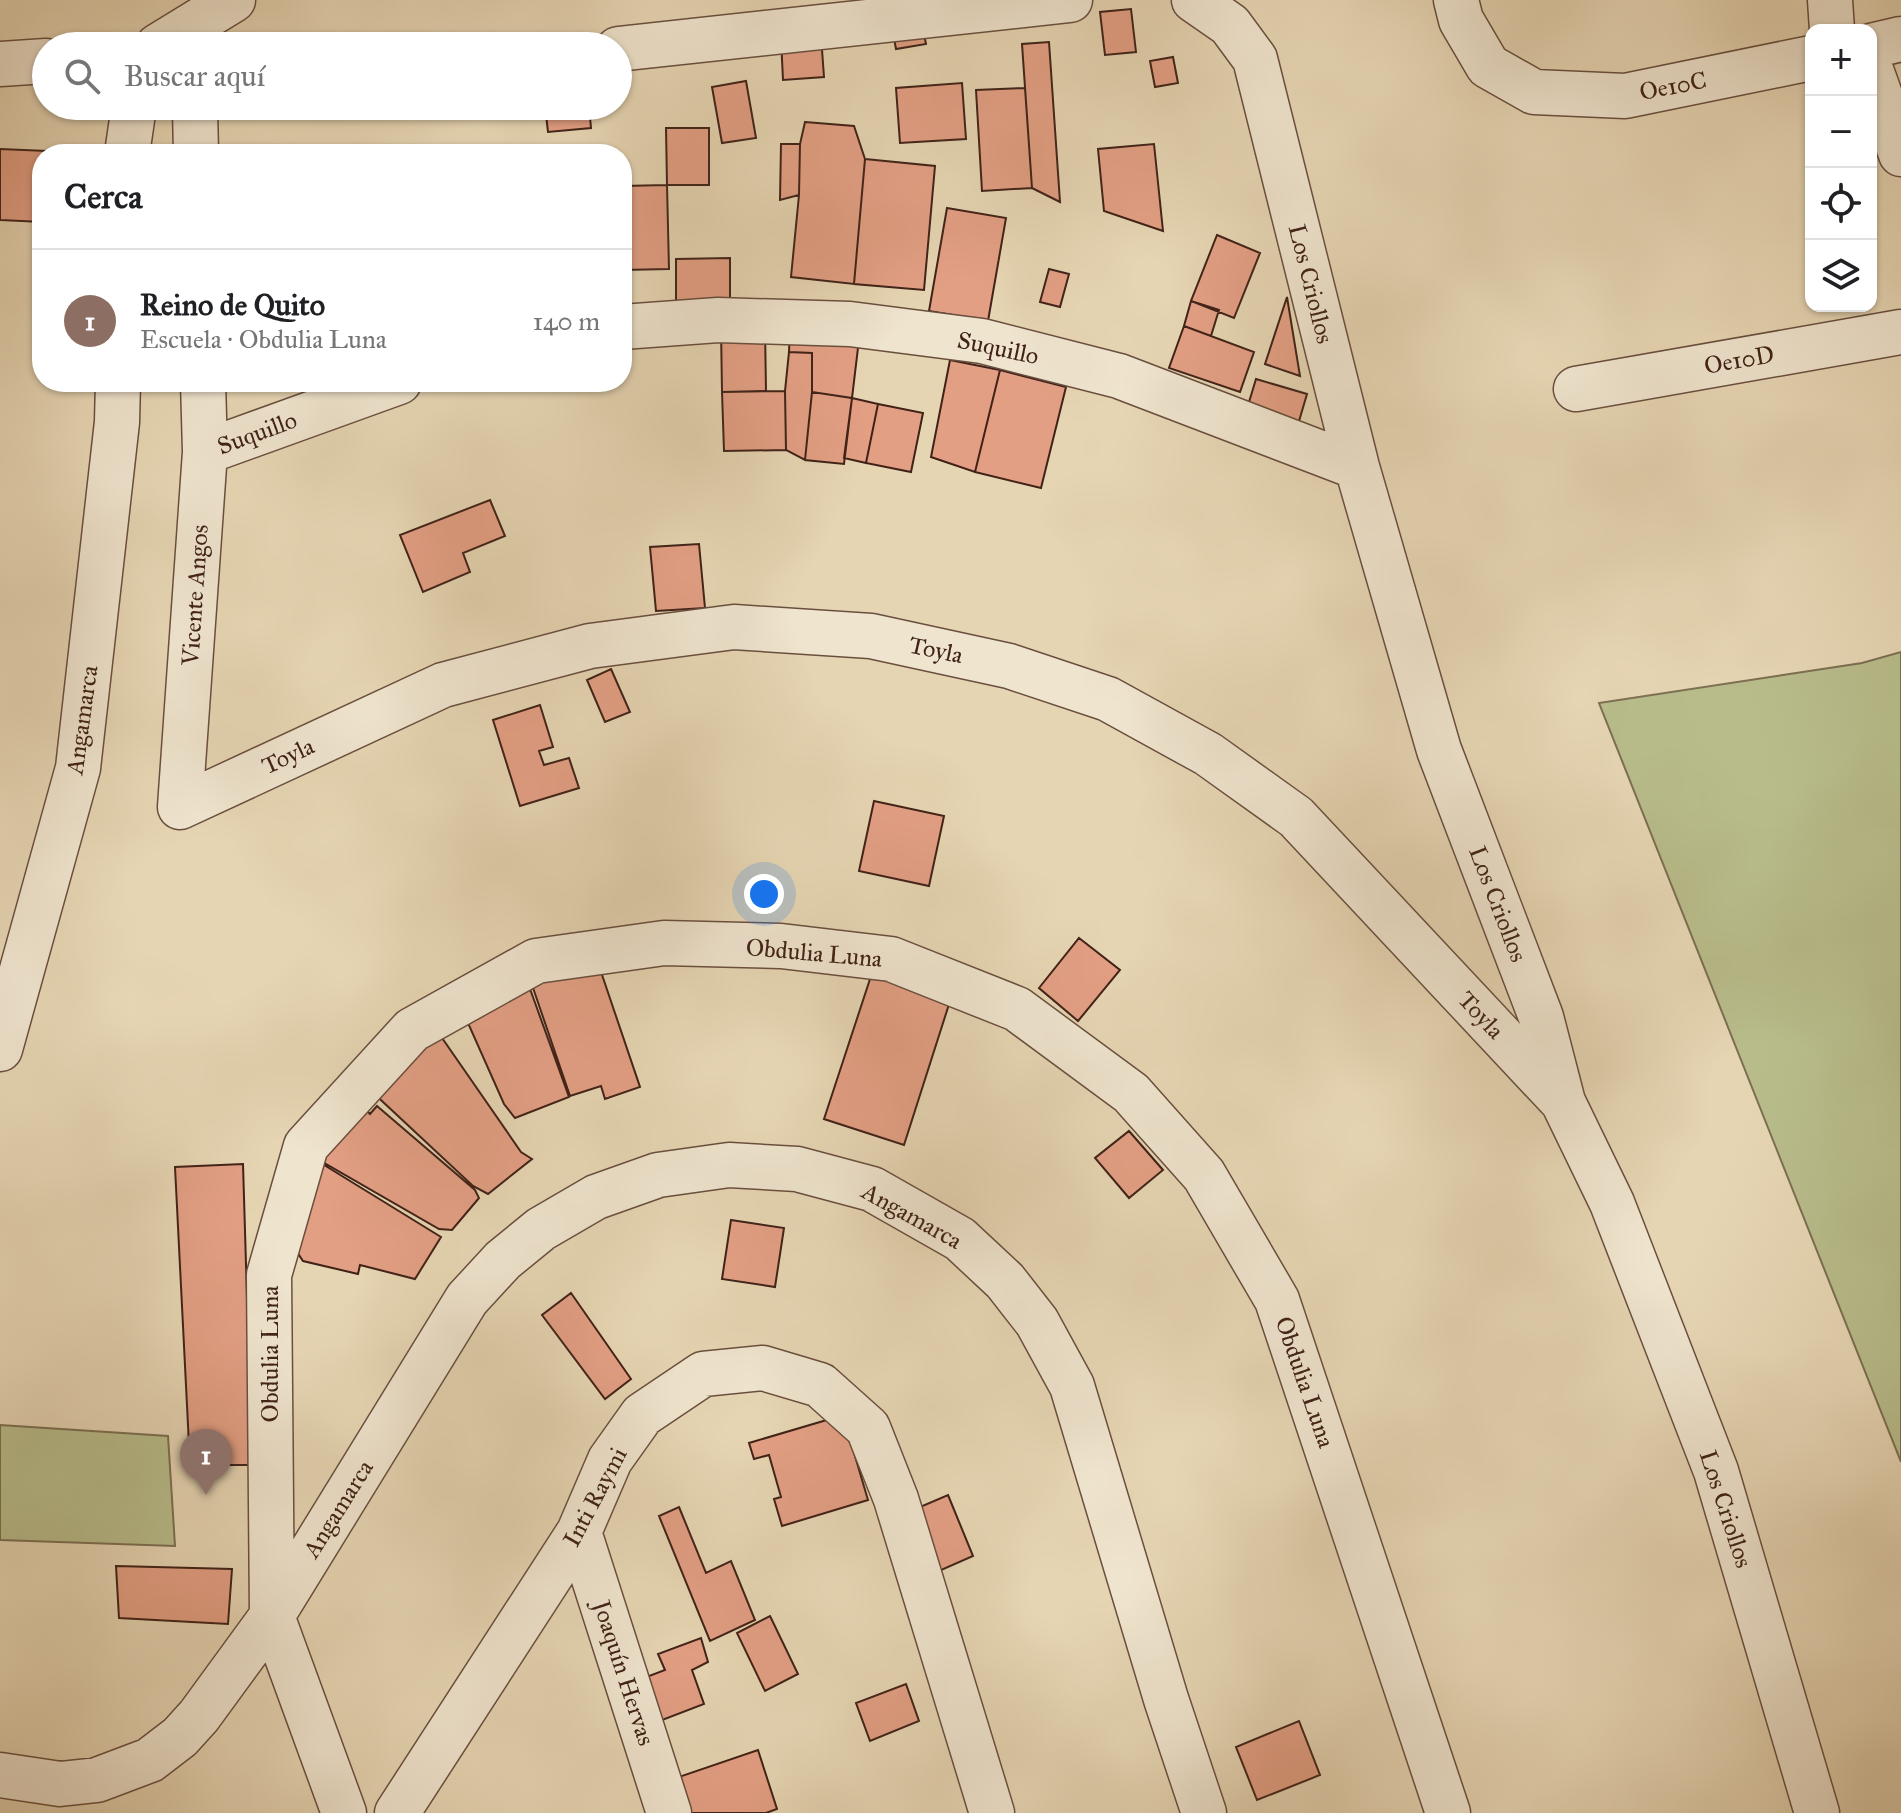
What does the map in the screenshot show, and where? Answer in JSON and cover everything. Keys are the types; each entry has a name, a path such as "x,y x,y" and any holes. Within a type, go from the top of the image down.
{"street":[{"path":"181,32 233,0"},
{"path":"632,47 1070,0"},
{"name":"Los Criollos","path":"1194,0 1230,25 1255,59 1357,467 1439,750 1541,1017 1563,1102 1612,1203 1716,1471 1817,1813"},
{"name":"Oe10C","path":"1456,0 1461,20 1488,66 1534,92 1625,96 1805,59"},
{"path":"1830,0 1832,24"},
{"path":"1877,45 1901,39"},
{"path":"0,64 32,62"},
{"path":"1877,87 1901,154"},
{"path":"128,144 132,120"},
{"path":"197,144 200,120"},
{"name":"Suquillo","path":"632,326 718,320 850,324 982,341 1119,376 1357,467"},
{"name":"Oe10D","path":"1576,389 1901,332"},
{"name":"Angamarca","path":"0,1049 78,768 117,422 118,392"},
{"name":"Vicente Angos","path":"180,807 205,452 203,392"},
{"name":"Suquillo","path":"205,452 371,392"},
{"name":"Toyla","path":"180,807 443,685 590,646 734,627 871,636 1009,666 1108,699 1208,754 1296,817 1563,1102"},
{"name":"Obdulia Luna","path":"344,1813 272,1616 269,1275 306,1146 412,1030 536,961 664,943 781,946 891,959 1017,1009 1131,1093 1204,1175 1277,1300 1382,1607 1448,1813"},
{"name":"Angamarca","path":"0,1775 60,1784 97,1780 150,1760 180,1737 199,1716 272,1616 467,1299 503,1260 541,1229 596,1197 658,1175 729,1165 797,1169 872,1189 960,1239 1005,1281 1037,1322 1072,1386 1166,1699 1204,1813"},
{"name":"Inti Raymi","path":"397,1813 579,1532 610,1460 642,1415 703,1374 763,1368 820,1385 868,1428 896,1499 992,1813"},
{"name":"Joaquín Hervas","path":"579,1532 669,1813"}],"green space":[{"path":"1901,652 1901,1462 1599,703 1862,663"},
{"path":"0,1425 168,1436 175,1546 0,1540"}],"building":[{"path":"1131,9 1136,52 1105,55 1100,12"},
{"path":"923,29 926,44 896,49 893,33"},
{"path":"821,36 824,77 783,80 781,39"},
{"path":"1049,42 1060,202 1032,188 1022,44"},
{"path":"1173,57 1178,83 1155,87 1150,61"},
{"path":"746,81 756,138 722,143 712,87"},
{"path":"962,83 966,139 900,143 896,88"},
{"path":"1025,88 1032,188 982,191 976,90"},
{"path":"547,120 590,120 591,128 548,132"},
{"path":"805,122 854,126 865,159 854,284 791,277 799,195 800,144"},
{"path":"666,128 709,128 709,185 667,185"},
{"path":"781,144 800,144 799,195 780,200"},
{"path":"1154,144 1163,231 1104,211 1098,149"},
{"path":"0,149 32,150 32,222 0,220"},
{"path":"865,159 935,166 924,290 854,284"},
{"path":"667,185 669,269 632,270 632,186"},
{"path":"947,208 1006,218 988,321 929,311"},
{"path":"1217,235 1260,253 1234,318 1191,301"},
{"path":"730,258 730,301 676,302 676,259"},
{"path":"1049,269 1069,274 1060,307 1040,302"},
{"path":"1287,297 1300,376 1265,364"},
{"path":"1191,301 1219,310 1211,336 1184,326"},
{"path":"790,326 860,331 852,398 812,392 812,353 789,352"},
{"path":"1184,326 1254,352 1240,392 1169,368"},
{"path":"765,328 766,391 722,392 721,329"},
{"path":"789,352 812,353 812,392 805,460 786,450 785,391"},
{"path":"950,360 1000,370 975,472 931,457"},
{"path":"1000,370 1066,387 1041,488 975,472"},
{"path":"1256,379 1307,394 1297,428 1246,412"},
{"path":"785,391 786,450 724,451 722,392"},
{"path":"812,392 852,398 844,464 805,460"},
{"path":"852,398 878,404 866,463 844,458"},
{"path":"878,404 923,413 911,472 866,463"},
{"path":"490,500 505,536 463,553 470,572 423,592 400,535"},
{"path":"699,544 705,608 656,611 650,547"},
{"path":"611,669 630,712 605,722 587,680"},
{"path":"540,705 553,747 539,751 544,765 569,758 579,788 520,806 493,720"},
{"path":"874,801 944,816 929,886 859,871"},
{"path":"1079,938 1120,970 1078,1021 1039,988"},
{"path":"597,960 640,1087 605,1099 601,1086 570,1096 531,982"},
{"path":"872,973 951,998 904,1145 824,1119"},
{"path":"525,975 569,1097 515,1118 504,1104 460,1005"},
{"path":"440,1035 521,1152 532,1159 488,1194 473,1186 367,1087"},
{"path":"377,1106 475,1190 479,1198 452,1230 439,1229 314,1157 363,1107 370,1114"},
{"path":"1129,1131 1163,1170 1129,1198 1095,1158"},
{"path":"316,1160 441,1237 415,1279 360,1265 358,1274 303,1261 297,1252"},
{"path":"243,1164 252,1465 190,1465 175,1167"},
{"path":"731,1220 784,1228 775,1287 722,1279"},
{"path":"571,1293 631,1379 605,1399 542,1315"},
{"path":"837,1417 847,1429 868,1500 782,1526 774,1499 781,1497 769,1455 754,1459 749,1443"},
{"path":"948,1495 973,1556 939,1571 913,1510"},
{"path":"679,1507 706,1573 731,1561 755,1620 710,1641 659,1516"},
{"path":"116,1566 232,1569 228,1624 119,1618"},
{"path":"770,1616 798,1674 765,1691 737,1633"},
{"path":"701,1638 708,1662 692,1670 704,1704 644,1727 628,1684 665,1670 658,1654"},
{"path":"906,1684 919,1721 870,1741 856,1703"},
{"path":"1299,1721 1320,1775 1257,1800 1236,1747"},
{"path":"758,1750 777,1809 766,1813 683,1813 670,1780"}],"place":[{"name":"Reino de Quito","path":"206,1495"}]}
